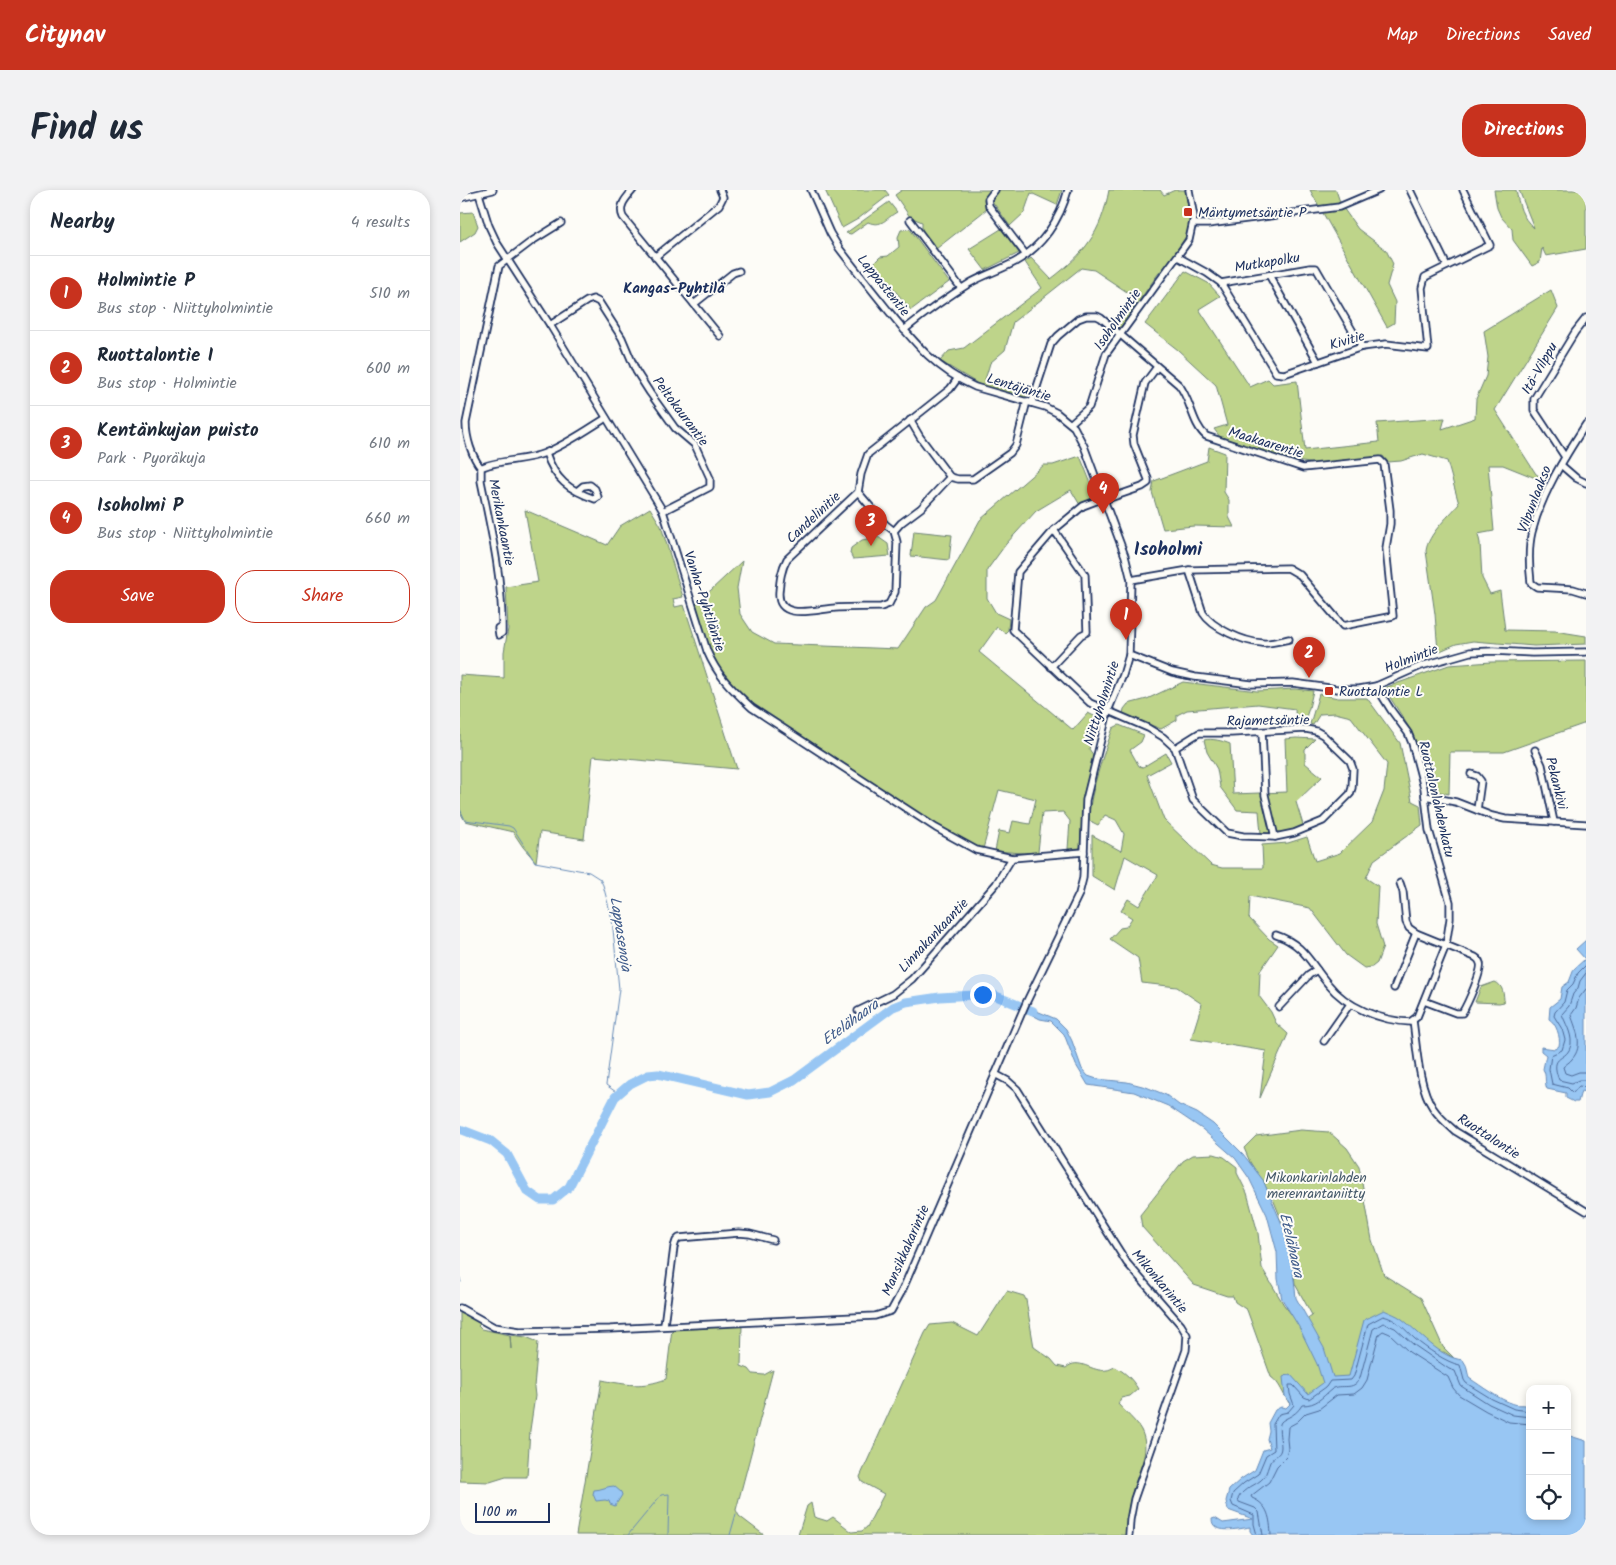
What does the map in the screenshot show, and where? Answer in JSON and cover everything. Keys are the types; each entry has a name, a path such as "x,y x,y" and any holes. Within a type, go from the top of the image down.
{"street":[{"path":"460,198 493,190"},
{"path":"633,190 622,204 621,212 655,257 720,336"},
{"path":"655,257 719,205 723,197 720,190"},
{"name":"Lappastentie","path":"811,190 830,233 839,248 925,354 958,378"},
{"path":"995,190 988,199 989,206 1026,255"},
{"path":"904,330 961,288 1026,255 1054,225 1064,205 1068,190"},
{"name":"Isoholmintie","path":"1071,424 1089,407 1106,354 1189,240 1193,224 1193,209 1189,190"},
{"path":"1193,224 1208,224 1339,207 1379,190"},
{"path":"1410,190 1447,266 1490,245 1463,190"},
{"name":"Vanha-Pyhtiläntie","path":"479,194 489,226 506,259 550,324 662,511 707,651 714,668 726,685 752,708 950,837 976,850 1012,858 1084,852"},
{"path":"910,220 961,288"},
{"path":"481,468 475,460 468,437 467,418 499,266 532,241 562,223"},
{"path":"1178,256 1207,272 1221,283"},
{"name":"Kivitie","path":"1221,283 1276,373 1284,374 1362,347 1386,344 1428,349 1423,283 1425,277 1447,266"},
{"name":"Mutkapolku","path":"1221,283 1316,268 1362,347"},
{"path":"694,304 739,271"},
{"path":"1269,275 1318,362"},
{"name":"Peltokaurantie","path":"550,324 587,300 593,299 598,302 622,338 636,371 650,393 675,428 695,445 710,478 710,487 662,511"},
{"name":"Maakaarentie","path":"950,477 973,479 1010,453 1016,445 1029,402 1051,344 1078,319 1086,316 1097,316 1120,333 1184,390 1200,429 1206,436 1303,468 1380,460 1384,464 1390,510 1386,548 1393,616 1343,626 1300,575 1288,568 1189,570"},
{"name":"Itä-Vilppu","path":"1565,457 1534,410 1533,404 1534,398 1586,318"},
{"path":"1158,367 1145,383 1133,440 1148,483 1142,487 1110,498 1104,498 1077,510 1054,530 1018,572 1013,630 1090,703 1156,732 1175,748"},
{"name":"Lentäjäntie","path":"958,378 975,387 1052,410 1071,424"},
{"name":"Candelinitie","path":"894,531 897,542 894,592 889,604 881,607 832,608 818,611 785,609 780,605 778,600 780,572 787,559 858,492 860,474 868,454 950,389 958,378"},
{"name":"Merikankaantie","path":"502,626 500,581 481,481 481,468 487,465 520,460 546,453 606,418"},
{"path":"858,492 885,524 894,531 901,523 921,508 950,477 920,437 910,420"},
{"name":"Niittyholmintie","path":"1071,424 1084,446 1125,556 1131,580 1129,655 1124,675 1108,711 1086,800 1084,852"},
{"name":"Vilpunlaakso","path":"1586,424 1552,480 1532,531 1530,553 1531,582 1537,587 1573,589 1586,593"},
{"path":"546,453 550,466 556,475 577,491"},
{"path":"1561,465 1576,478 1586,483"},
{"path":"1051,667 1081,635 1087,632 1085,575 1054,530"},
{"path":"1131,580 1189,570 1205,617 1219,628 1228,633 1259,643 1289,639"},
{"name":"Holmintie","path":"1129,655 1172,672 1251,684 1293,683 1359,690 1376,686 1421,666 1470,652 1586,652"},
{"name":"Ruottalonlahdenkatu","path":"1376,686 1408,733 1412,743 1420,768 1429,830 1450,902 1450,919 1446,945 1424,1001 1413,1020"},
{"name":"Rajametsäntie","path":"1306,729 1316,731 1350,761 1353,767 1350,794 1323,821 1308,829 1275,837 1233,835 1223,830 1193,800 1175,748 1199,733 1262,732 1306,729"},
{"path":"1262,732 1265,795 1275,837"},
{"name":"Pekankivi","path":"1535,750 1540,757 1554,822"},
{"path":"1471,774 1477,776 1481,781 1477,810"},
{"path":"1425,796 1456,802 1492,816 1513,821 1586,824"},
{"name":"Mansikkakarintie","path":"460,1308 494,1327 520,1331 875,1316 891,1311 902,1291 1026,1002 1078,894 1083,878 1084,852"},
{"name":"Linnakankaantie","path":"858,1011 893,994 912,979 996,884 1012,858"},
{"path":"1400,883 1405,905 1406,922 1409,928 1478,959 1481,964 1463,1012 1460,1014 1424,1001"},
{"path":"1394,988 1416,932"},
{"path":"1276,935 1296,944 1310,959 1332,990 1350,1004 1397,1020 1413,1020"},
{"path":"1279,1007 1309,975 1317,970"},
{"path":"1324,1041 1350,1004"},
{"name":"Ruottalontie","path":"1413,1020 1426,1091 1433,1108 1441,1118 1455,1130 1586,1211"},
{"name":"Mikonkarintie","path":"994,1074 1008,1081 1017,1089 1127,1263 1182,1325 1187,1335 1186,1350 1134,1499 1129,1535"},
{"path":"664,1325 674,1247 679,1238 750,1234 773,1240"}],"green space":[{"path":"825,190 885,190 889,195 858,219 842,228"},
{"path":"902,190 992,190 985,200 987,209 936,249 922,231 922,222 910,217 895,195"},
{"path":"999,190 1062,190 1057,205 1031,193 1024,213 1010,226 992,201"},
{"path":"1109,190 1160,190 1164,195 1175,190 1185,190 1190,219 1187,234 1173,258 1158,274 1120,328 1112,321 1133,296 1094,270 1081,268 1013,322 1005,350 990,363 985,380 1028,393 1026,398 980,385 940,361 949,351 964,348 1042,288 1025,262 1031,258 1051,279 1082,251 1096,230 1106,205"},
{"path":"1310,190 1336,190 1341,205 1358,229 1386,250 1393,264 1387,285 1395,302 1394,323 1387,327"},
{"path":"1494,190 1516,190 1523,215 1534,228 1519,190 1586,190 1586,249 1546,256 1542,248 1540,262 1532,266 1513,240 1512,229 1501,217 1497,208"},
{"path":"889,202 897,212 880,223 873,224 868,222 851,234 846,233"},
{"path":"473,212 478,226 475,232 460,242 460,213"},
{"path":"910,229 949,282 911,310 873,264 880,257 888,256 899,247 898,237 901,230"},
{"path":"1001,229 1019,253 985,270 969,249"},
{"path":"1185,271 1208,283 1220,296 1199,309 1250,387 1268,379 1273,384 1297,381 1305,450 1379,442 1377,423 1445,418 1442,429 1475,418 1476,399 1486,376 1488,357 1484,331 1551,290 1558,308 1495,410 1536,474 1544,479 1543,481 1503,465 1488,465 1494,531 1478,534 1482,578 1490,594 1500,591 1505,630 1555,631 1586,636 1586,644 1534,646 1473,641 1456,644 1438,652 1435,614 1426,551 1434,532 1459,504 1447,461 1423,454 1401,461 1388,462 1383,456 1316,464 1296,461 1220,437 1214,429 1227,425 1216,385 1178,350 1145,324"},
{"path":"1209,447 1225,453 1224,492 1229,500 1229,517 1234,527 1194,526 1163,529 1152,492 1154,481 1207,461"},
{"path":"1080,456 1096,496 1080,505 1071,490 1036,511 1006,544 987,570 987,598 996,613 1009,619 1008,630 1005,633 997,627 979,652 1073,730 1088,713 1100,719 1089,749 1094,756 1084,793 1080,848 1068,849 1070,821 1063,812 1042,813 1038,852 995,851 999,831 1010,833 1013,821 1030,824 1036,799 999,790 983,849 972,845 951,834 754,704 725,677 713,660 695,605 742,561 737,588 740,614 752,632 774,644 898,649 926,607 936,600 980,520 1044,465 1053,465"},
{"path":"650,508 661,526 683,597 673,599 675,607 684,605 737,769 593,756 584,839 540,832 536,862 513,832 465,821 460,812 460,675 504,678 504,652 508,629 506,587 538,582 525,510 607,545 620,526"},
{"path":"914,531 952,535 949,560 911,556"},
{"path":"878,537 888,544 890,556 853,559 850,553 851,548 862,540"},
{"path":"1586,661 1586,723 1504,752 1450,752 1449,794 1435,791 1412,732 1384,688 1449,665 1492,662"},
{"path":"1183,682 1257,691 1295,689 1313,691 1302,729 1296,730 1295,709 1258,704 1187,710 1177,715 1177,720 1161,729 1123,714 1128,704 1147,699"},
{"path":"1319,694 1338,698 1367,698 1400,743 1412,801 1420,805 1422,825 1374,860 1366,878 1378,886 1376,924 1383,947 1377,963 1372,967 1364,968 1346,955 1310,908 1250,896 1249,918 1269,939 1278,945 1260,971 1259,996 1271,1012 1276,1023 1288,1034 1260,1098 1266,1051 1191,1039 1202,1004 1177,987 1142,983 1138,958 1110,939 1120,928 1126,927 1132,918 1121,911 1128,899 1139,906 1158,875 1125,856 1115,890 1092,876 1092,835 1121,851 1124,834 1116,820 1105,815 1098,825 1088,820 1092,796 1109,739 1113,728 1119,725 1144,735 1141,742 1130,750 1139,766 1143,767 1166,753 1171,762 1147,775 1164,820 1211,865 1222,868 1263,868 1262,845 1288,843 1307,837 1315,861 1340,853 1372,822 1384,791 1387,764 1351,717 1335,713 1320,714 1313,725 1310,724"},
{"path":"1285,739 1315,739 1305,749 1305,763 1322,777 1296,802 1304,828 1279,834 1261,834 1259,811 1237,810 1220,787 1217,769 1207,752 1204,740 1217,740 1230,744 1233,794 1287,792"},
{"path":"1495,982 1501,988 1504,1002 1475,1002 1481,987"},
{"name":"Mikonkarinlahden merenrantaniitty","path":"1301,1130 1329,1132 1347,1148 1359,1166 1372,1240 1384,1275 1421,1298 1443,1347 1455,1359 1444,1352 1367,1363 1326,1393 1288,1401 1290,1404 1271,1377 1247,1310 1235,1302 1233,1296 1227,1296 1194,1285 1142,1227 1140,1215 1183,1161 1193,1155 1214,1154 1224,1157 1237,1167 1237,1173 1247,1193 1258,1233 1262,1268 1284,1305 1299,1324 1312,1315 1295,1284 1291,1243 1273,1199 1250,1162 1244,1148 1256,1136"},
{"path":"1007,1291 1024,1296 1034,1347 1051,1359 1057,1366 1066,1368 1071,1365 1081,1364 1101,1370 1115,1367 1128,1376 1138,1389 1130,1396 1121,1398 1118,1404 1141,1430 1145,1446 1143,1462 1131,1498 1126,1535 798,1535 807,1506 811,1503 814,1517 827,1521 833,1517 852,1532 862,1531 867,1527 884,1494 862,1482 860,1477 925,1333 930,1325 952,1323 978,1336"},
{"path":"460,1312 481,1323 478,1326 481,1329 526,1337 538,1342 527,1477 506,1477 490,1482 460,1481"},
{"path":"742,1325 741,1366 749,1369 753,1374 764,1375 773,1370 736,1510 739,1516 764,1535 576,1535 602,1380 642,1385 666,1379 672,1329"}],"water":[{"path":"1586,940 1586,1092 1581,1091 1578,1102 1574,1102 1566,1098 1566,1093 1547,1089 1543,1069 1546,1055 1541,1051 1541,1047 1555,1049 1559,1046 1557,1031 1549,1019 1550,1007 1560,999 1562,987 1569,982 1574,969 1585,959 1576,949"},
{"path":"1027,1007 1056,1019 1066,1029 1082,1069 1088,1076 1097,1079 1127,1082 1166,1095 1179,1105 1197,1113 1213,1124 1243,1154 1263,1180 1287,1236 1291,1251 1296,1298 1324,1348 1333,1377 1349,1376 1364,1320 1384,1310 1402,1319 1438,1350 1446,1355 1463,1360 1469,1378 1485,1389 1508,1402 1516,1405 1526,1405 1526,1520 1571,1520 1571,1436 1586,1441 1586,1535 1253,1535 1250,1527 1226,1530 1216,1527 1212,1519 1215,1518 1223,1523 1253,1519 1228,1510 1226,1501 1229,1490 1255,1470 1263,1450 1270,1448 1267,1439 1268,1423 1275,1410 1281,1407 1286,1408 1290,1404 1285,1396 1283,1377 1290,1374 1308,1394 1323,1383 1317,1364 1299,1327 1282,1299 1278,1279 1277,1252 1267,1215 1249,1178 1235,1158 1202,1129 1168,1106 1134,1092 1088,1085 1076,1065 1064,1034 1051,1021 1040,1019 1025,1011"},
{"path":"614,1486 622,1495 615,1506 610,1504 609,1501 596,1501 593,1494 594,1490"}],"waterway":[{"name":"Lappasenoja","path":"460,809 465,820 513,828 535,862 589,872 600,879 612,919 619,989 606,1085 619,1094"},
{"name":"Etelähaara","path":"460,1129 491,1141 507,1154 527,1191 540,1200 553,1200 569,1187 615,1097 630,1084 648,1075 658,1074 748,1095 770,1092 794,1080 893,1007 906,1002 940,997 991,994 1033,1011"},
{"path":"628,1535 661,1495 669,1494 668,1535"},
{"path":"730,1535 736,1514"}],"place":[{"name":"Mäntymetsäntie P","path":"1188,212"},
{"name":"Isoholmi P","path":"1103,514"},
{"name":"Kentänkujan puisto","path":"871,546"},
{"name":"Holmintie P","path":"1126,640"},
{"name":"Ruottalontie I","path":"1309,678"},
{"name":"Ruottalontie L","path":"1329,691"}],"district":[{"name":"Kangas-Pyhtilä","path":"674,288"},
{"name":"Isoholmi","path":"1168,548"}]}
